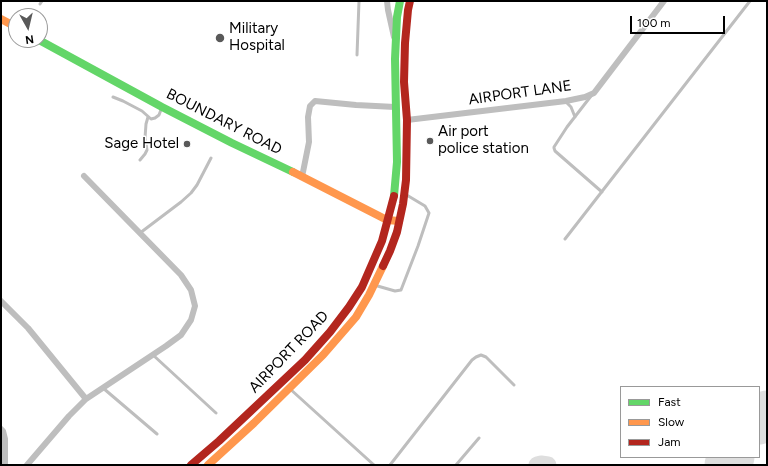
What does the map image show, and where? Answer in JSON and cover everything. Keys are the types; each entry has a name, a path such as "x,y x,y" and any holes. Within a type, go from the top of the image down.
{"main road":[{"name":"AIRPORT ROAD","path":"191,465 305,360 349,308 362,287 382,241 395,192 397,162 395,59 397,17 400,1"},
{"name":"AIRPORT ROAD","path":"208,465 254,423 323,355 344,332 370,295 390,251 397,232 406,180 407,120 404,82 405,43 410,1"},
{"path":"396,41 405,43"},
{"name":"BOUNDARY ROAD","path":"48,45 232,143 387,220 399,221"}],"street":[{"path":"387,1 396,41"},
{"name":"AIRPORT LANE","path":"407,120 566,101 585,97 594,93 664,1"},
{"path":"302,177 309,142 308,117 310,106 315,101 395,107"},
{"path":"27,465 69,416 86,399 181,335 191,320 195,306 191,290 181,275 84,176"},
{"path":"1,301 28,328 86,399"},
{"path":"1,429 5,439 5,465"}],"lane":[{"path":"357,55 359,1"},
{"path":"565,239 750,1"},
{"path":"594,93 558,140 554,148 555,151 602,192"},
{"path":"112,97 142,111 151,119 159,115 162,107"},
{"path":"566,101 571,107 575,118"},
{"path":"140,160 147,150 145,138 148,117"},
{"path":"140,233 191,193 197,185 211,158"},
{"path":"374,285 395,291 401,290 429,213 425,206 404,194"},
{"path":"153,355 216,414"},
{"path":"390,465 472,360 476,357 481,355 486,357 514,385"},
{"path":"103,388 156,434"},
{"path":"289,388 374,465"},
{"path":"456,465 479,438"}],"taxiway":[{"path":"537,465 548,465"}],"runway":[{"path":"760,422 767,412"},
{"path":"726,465 732,458"}],"traffic: fast":[{"path":"394,196 397,162 395,59 397,17 400,1"},
{"path":"48,45 162,107 293,172"}],"traffic: slow":[{"path":"1,19 8,23"},
{"path":"293,172 387,220 399,221"},
{"path":"208,465 254,423 323,355 356,317 383,266"}],"traffic: jam":[{"path":"383,266 397,232 406,180 407,120 404,82 405,43 410,1"},
{"path":"191,465 219,441 305,360 330,332 349,307 362,287 382,241 394,196"}],"place":[{"name":"Military Hospital","path":"220,38"},
{"name":"Air port police station","path":"430,141"},
{"name":"Sage Hotel","path":"187,144"}]}
